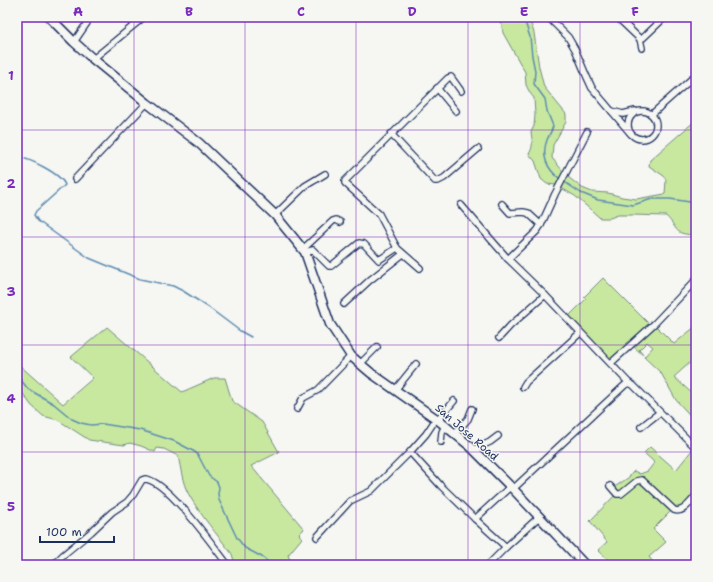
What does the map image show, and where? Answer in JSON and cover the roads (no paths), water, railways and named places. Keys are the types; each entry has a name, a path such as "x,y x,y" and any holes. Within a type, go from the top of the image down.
{"street":[{"name":"San Jose Road","path":"49,17 93,59 147,103 199,142 275,215 303,251 330,324 351,356 445,426 473,450 585,565"},
{"path":"74,42 87,23 88,17"},
{"path":"93,59 144,17"},
{"path":"617,17 640,39 642,48"},
{"path":"640,39 643,38 665,17"},
{"path":"551,18 568,37 576,49 592,88 610,110 634,137 643,139 652,136 656,128 656,119 652,114 646,111 622,114 610,110"},
{"path":"652,114 696,74"},
{"path":"420,268 397,248 379,214 345,183 345,181 390,134 450,77 461,91"},
{"path":"437,88 456,111"},
{"path":"75,179 147,103"},
{"path":"631,134 628,130 628,121 630,116 637,111"},
{"path":"508,259 532,236 541,225 555,194 588,132"},
{"path":"390,134 435,181 444,178 478,149"},
{"path":"275,215 305,186 325,174"},
{"path":"502,204 510,213 528,213 541,225"},
{"path":"461,205 508,259 545,295 629,383 633,385 659,413 696,448"},
{"path":"303,251 334,221 336,220 340,222"},
{"path":"303,251 313,250 329,266 331,266 359,243 364,244 379,260 397,248"},
{"path":"344,304 370,280 403,254"},
{"path":"611,364 655,324 696,280"},
{"path":"498,338 545,295"},
{"path":"523,387 526,382 580,333"},
{"path":"360,364 376,347"},
{"path":"297,409 303,398 318,390 351,356"},
{"path":"395,390 416,364"},
{"path":"475,519 629,383"},
{"path":"318,537 350,501 371,491 410,452 454,401"},
{"path":"454,434 468,419 472,409"},
{"path":"641,427 659,413"},
{"path":"441,442 442,432 445,426"},
{"path":"473,450 490,442 498,436"},
{"path":"410,452 441,486 506,547"},
{"path":"53,565 112,512 127,502 133,496 142,480 145,479 161,487 191,516 228,565"},
{"path":"610,486 617,494 621,494 637,481 642,480 678,512 696,496"},
{"path":"488,565 539,517"}],"waterway":[{"path":"522,17 530,37 535,71 534,84 545,99 547,111 553,126 545,146 546,162 555,175 560,179"},
{"path":"17,157 29,160 44,167 58,176 65,185 36,211 34,215 38,221 89,258 140,279 173,286 208,307 240,331 251,337"},
{"path":"563,181 581,193 598,200 633,205 652,199 670,199 690,202 696,208"},
{"path":"17,375 28,389 54,404 72,419 81,423 91,425 103,424 140,430 174,441 195,452 209,476 217,482 219,487 219,500 237,538 245,548 262,557 272,565"}]}
